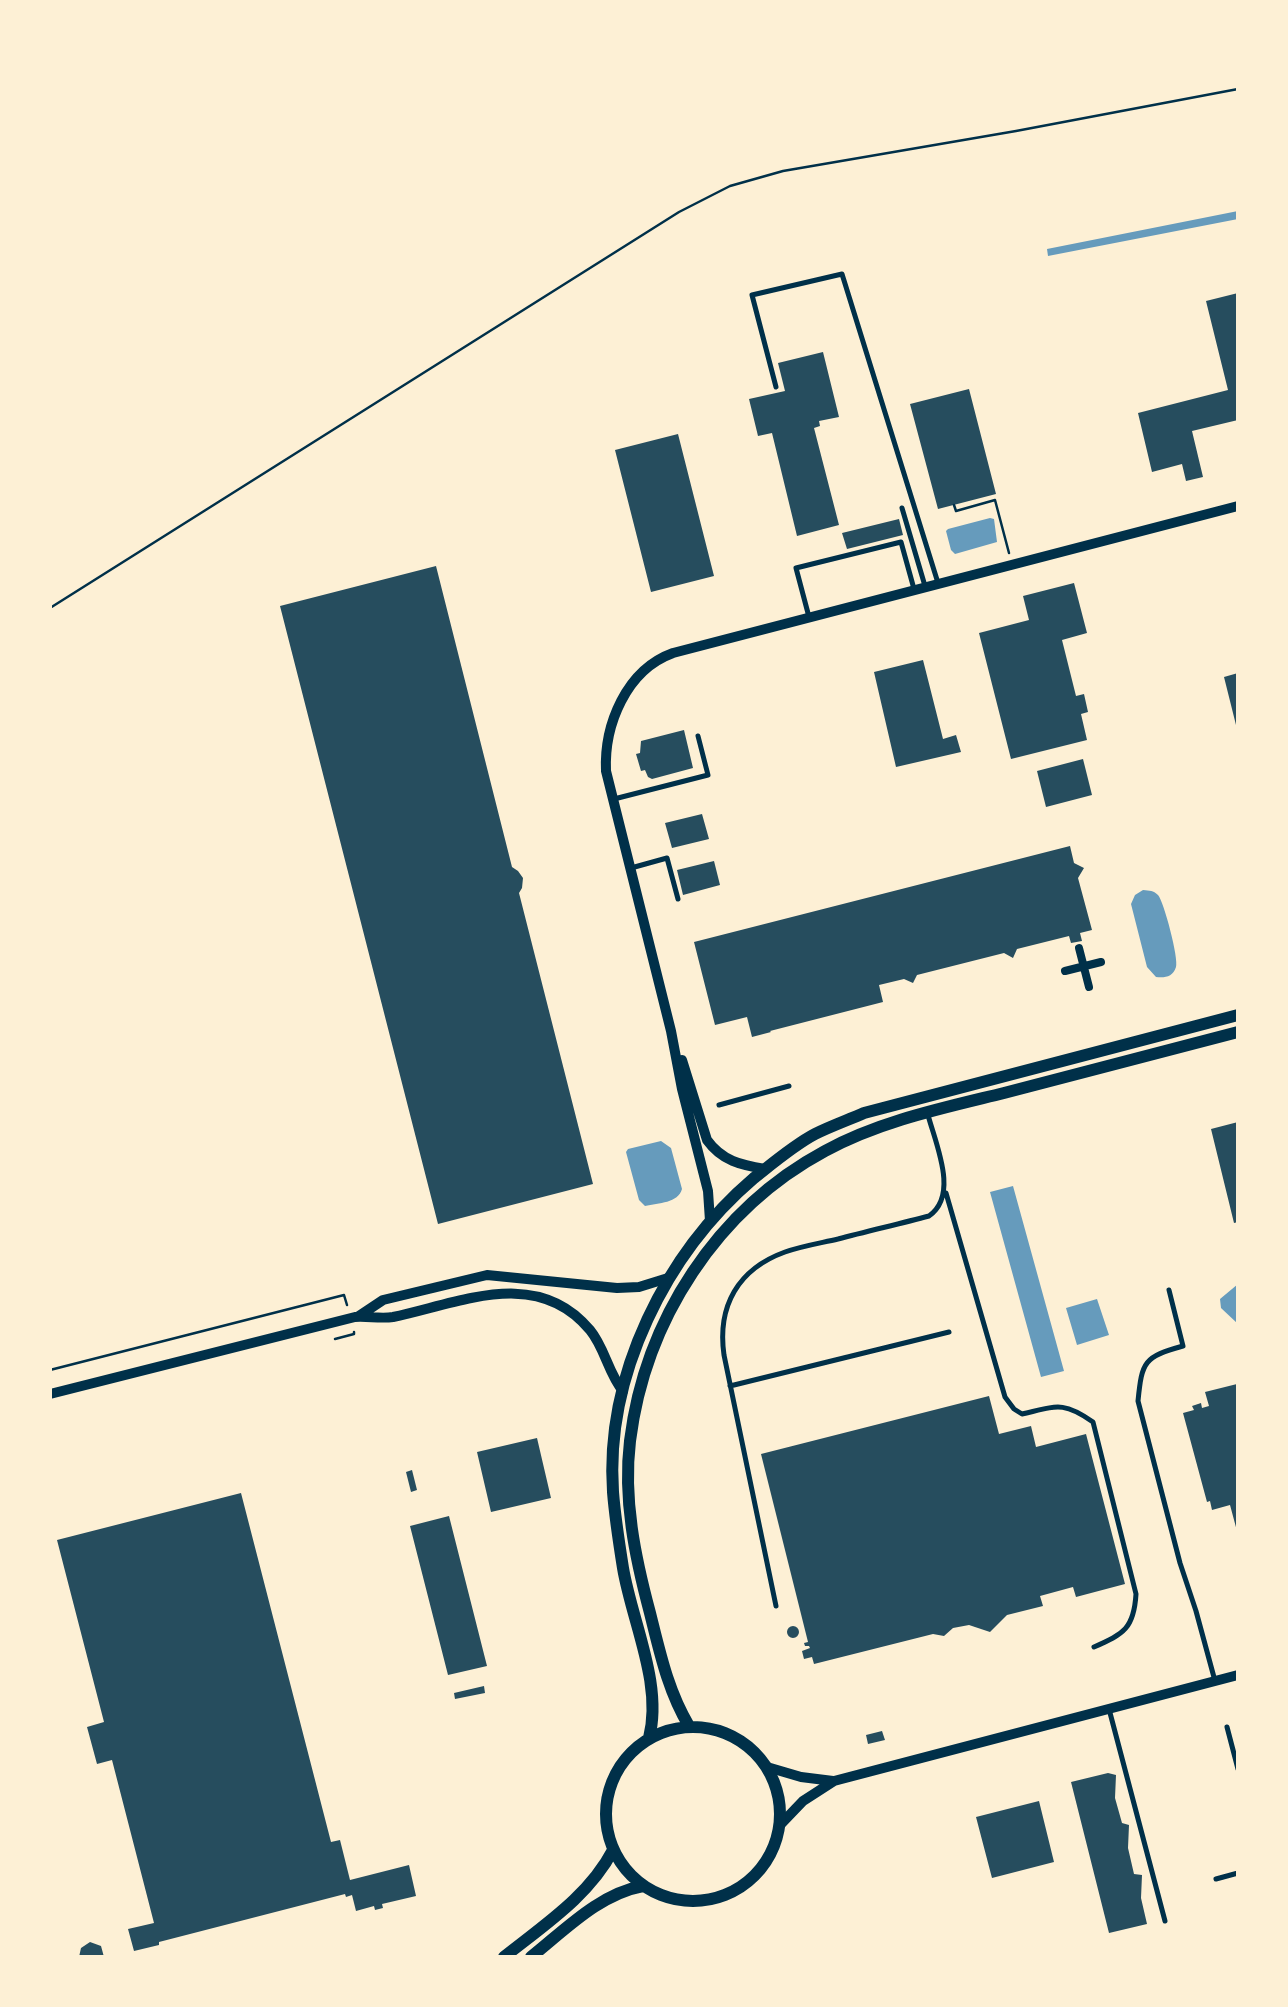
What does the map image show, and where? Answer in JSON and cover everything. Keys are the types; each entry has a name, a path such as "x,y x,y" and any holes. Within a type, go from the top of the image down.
{"street":[{"path":"710,1221 708,1191 606,770 608,735 624,696 651,664 672,653 1238,506"},
{"path":"1079,948 1089,986"},
{"path":"1065,971 1101,962"},
{"path":"648,1738 652,1697 623,1570 613,1492 616,1441 623,1391 635,1349 668,1278 710,1221 765,1169 813,1135 864,1113 1238,1016"},
{"path":"671,1031 692,1086 706,1140 726,1159 765,1169"},
{"path":"690,1726 675,1702 666,1675 639,1573 628,1474 640,1389 664,1320 700,1262 748,1206 785,1174 870,1130 1238,1032"},
{"path":"354,1317 383,1300 487,1275 617,1288 639,1287 668,1278"},
{"path":"50,1394 354,1317 387,1318 487,1294 513,1292 560,1305 590,1330 623,1391"},
{"path":"780,1825 803,1801 834,1781 1238,1675"},
{"path":"690,1726 720,1730 746,1744 767,1767 779,1795 780,1825 771,1854 753,1878 728,1894 700,1902 670,1899 643,1886 613,1850 606,1826 606,1800 614,1776 628,1754 648,1738 690,1726"},
{"path":"767,1767 800,1778 834,1781"},
{"path":"504,1957 582,1894 613,1850"},
{"path":"532,1957 593,1908 623,1890 643,1886"}],"lane":[{"path":"776,387 752,295 842,274 938,584"},
{"path":"902,508 920,588"},
{"path":"809,617 796,568 901,542 920,588"},
{"path":"614,799 708,775 698,736"},
{"path":"631,868 668,858 678,898"},
{"path":"719,1106 789,1086"},
{"path":"928,1112 1005,1397 1022,1414 1058,1406 1074,1409 1094,1422 1136,1594 1134,1614 1122,1635 1094,1647"},
{"path":"776,1606 730,1386 721,1333 725,1312 738,1284 760,1264 785,1252 929,1216 942,1204 946,1190"},
{"path":"1168,1290 1182,1346 1154,1354 1148,1361 1140,1376 1138,1401 1215,1681"},
{"path":"730,1386 949,1332"},
{"path":"1109,1709 1165,1921"},
{"path":"1227,1727 1238,1769"},
{"path":"1216,1879 1238,1873"}],"path":[{"path":"50,608 679,212 730,186 783,170 1238,89"},
{"path":"954,505 956,511 995,500 1012,564"},
{"path":"50,1370 344,1296 354,1317 354,1334 335,1340"}],"water":[{"path":"1238,211 1238,219 1048,256 1047,249"},
{"path":"994,519 997,542 955,554 951,550 948,529"},
{"path":"1143,890 1158,895 1170,931 1176,967 1165,977 1156,977 1147,967 1131,904"},
{"path":"661,1141 671,1148 682,1189 672,1200 645,1206 639,1200 626,1152"},
{"path":"1013,1186 1064,1371 1041,1377 990,1192"},
{"path":"1238,1284 1238,1324 1221,1308 1220,1299"},
{"path":"1097,1299 1109,1335 1077,1345 1066,1308"}],"building":[{"path":"1238,293 1238,420 1192,431 1203,477 1186,481 1182,464 1152,472 1138,413 1228,390 1206,301"},
{"path":"823,352 839,417 819,421 820,426 814,428 839,525 797,536 772,433 758,436 749,399 785,391 778,363"},
{"path":"969,389 996,494 938,509 910,404"},
{"path":"678,434 714,576 651,592 615,450"},
{"path":"899,519 903,535 847,549 842,533"},
{"path":"436,566 512,867 523,878 519,893 593,1184 438,1224 280,606"},
{"path":"1074,583 1087,633 1062,640 1076,696 1084,694 1088,712 1081,714 1087,740 1011,759 979,633 1029,620 1023,596"},
{"path":"923,660 943,739 956,735 961,752 896,767 874,672"},
{"path":"1238,673 1238,729 1237,729 1224,677"},
{"path":"684,730 693,768 652,779 645,770 641,771 636,754 640,753 641,741"},
{"path":"1083,759 1092,795 1046,807 1037,771"},
{"path":"702,814 709,839 672,848 665,823"},
{"path":"1070,846 1074,863 1084,868 1078,878 1092,930 1080,933 1082,941 1071,943 1069,936 1017,949 1013,958 1004,953 917,975 913,983 904,979 879,985 883,1002 752,1037 747,1017 715,1025 694,942"},
{"path":"714,861 720,885 683,895 677,870"},
{"path":"1238,1122 1238,1222 1234,1223 1211,1129"},
{"path":"1237,1384 1237,1531 1230,1505 1212,1510 1210,1501 1207,1502 1183,1413 1201,1403 1202,1408 1209,1406 1205,1392"},
{"path":"989,1396 999,1434 1031,1426 1036,1447 1086,1434 1125,1584 1076,1597 1073,1587 1040,1596 1043,1606 1007,1615 990,1632 969,1625 953,1628 944,1636 933,1634 814,1664 812,1657 804,1659 802,1651 810,1648 804,1643 808,1642 761,1454"},
{"path":"537,1438 551,1498 491,1512 477,1452"},
{"path":"412,1470 417,1490 411,1492 406,1472"},
{"path":"241,1493 331,1842 340,1840 350,1880 409,1865 416,1896 382,1904 383,1908 375,1910 374,1906 356,1911 352,1895 345,1894 134,1951 128,1929 154,1923 112,1760 97,1764 87,1727 104,1722 57,1540"},
{"path":"449,1516 487,1666 448,1675 410,1526"},
{"path":"793,1626 799,1632 793,1638 787,1632"},
{"path":"484,1686 485,1693 455,1699 454,1693"},
{"path":"882,1731 885,1740 868,1744 866,1735"},
{"path":"1108,1773 1116,1775 1115,1798 1122,1823 1129,1825 1128,1848 1134,1874 1142,1875 1141,1898 1147,1924 1109,1933 1071,1782"},
{"path":"1039,1801 1054,1862 992,1878 976,1817"},
{"path":"90,1942 101,1946 104,1957 79,1957 81,1948"}]}
